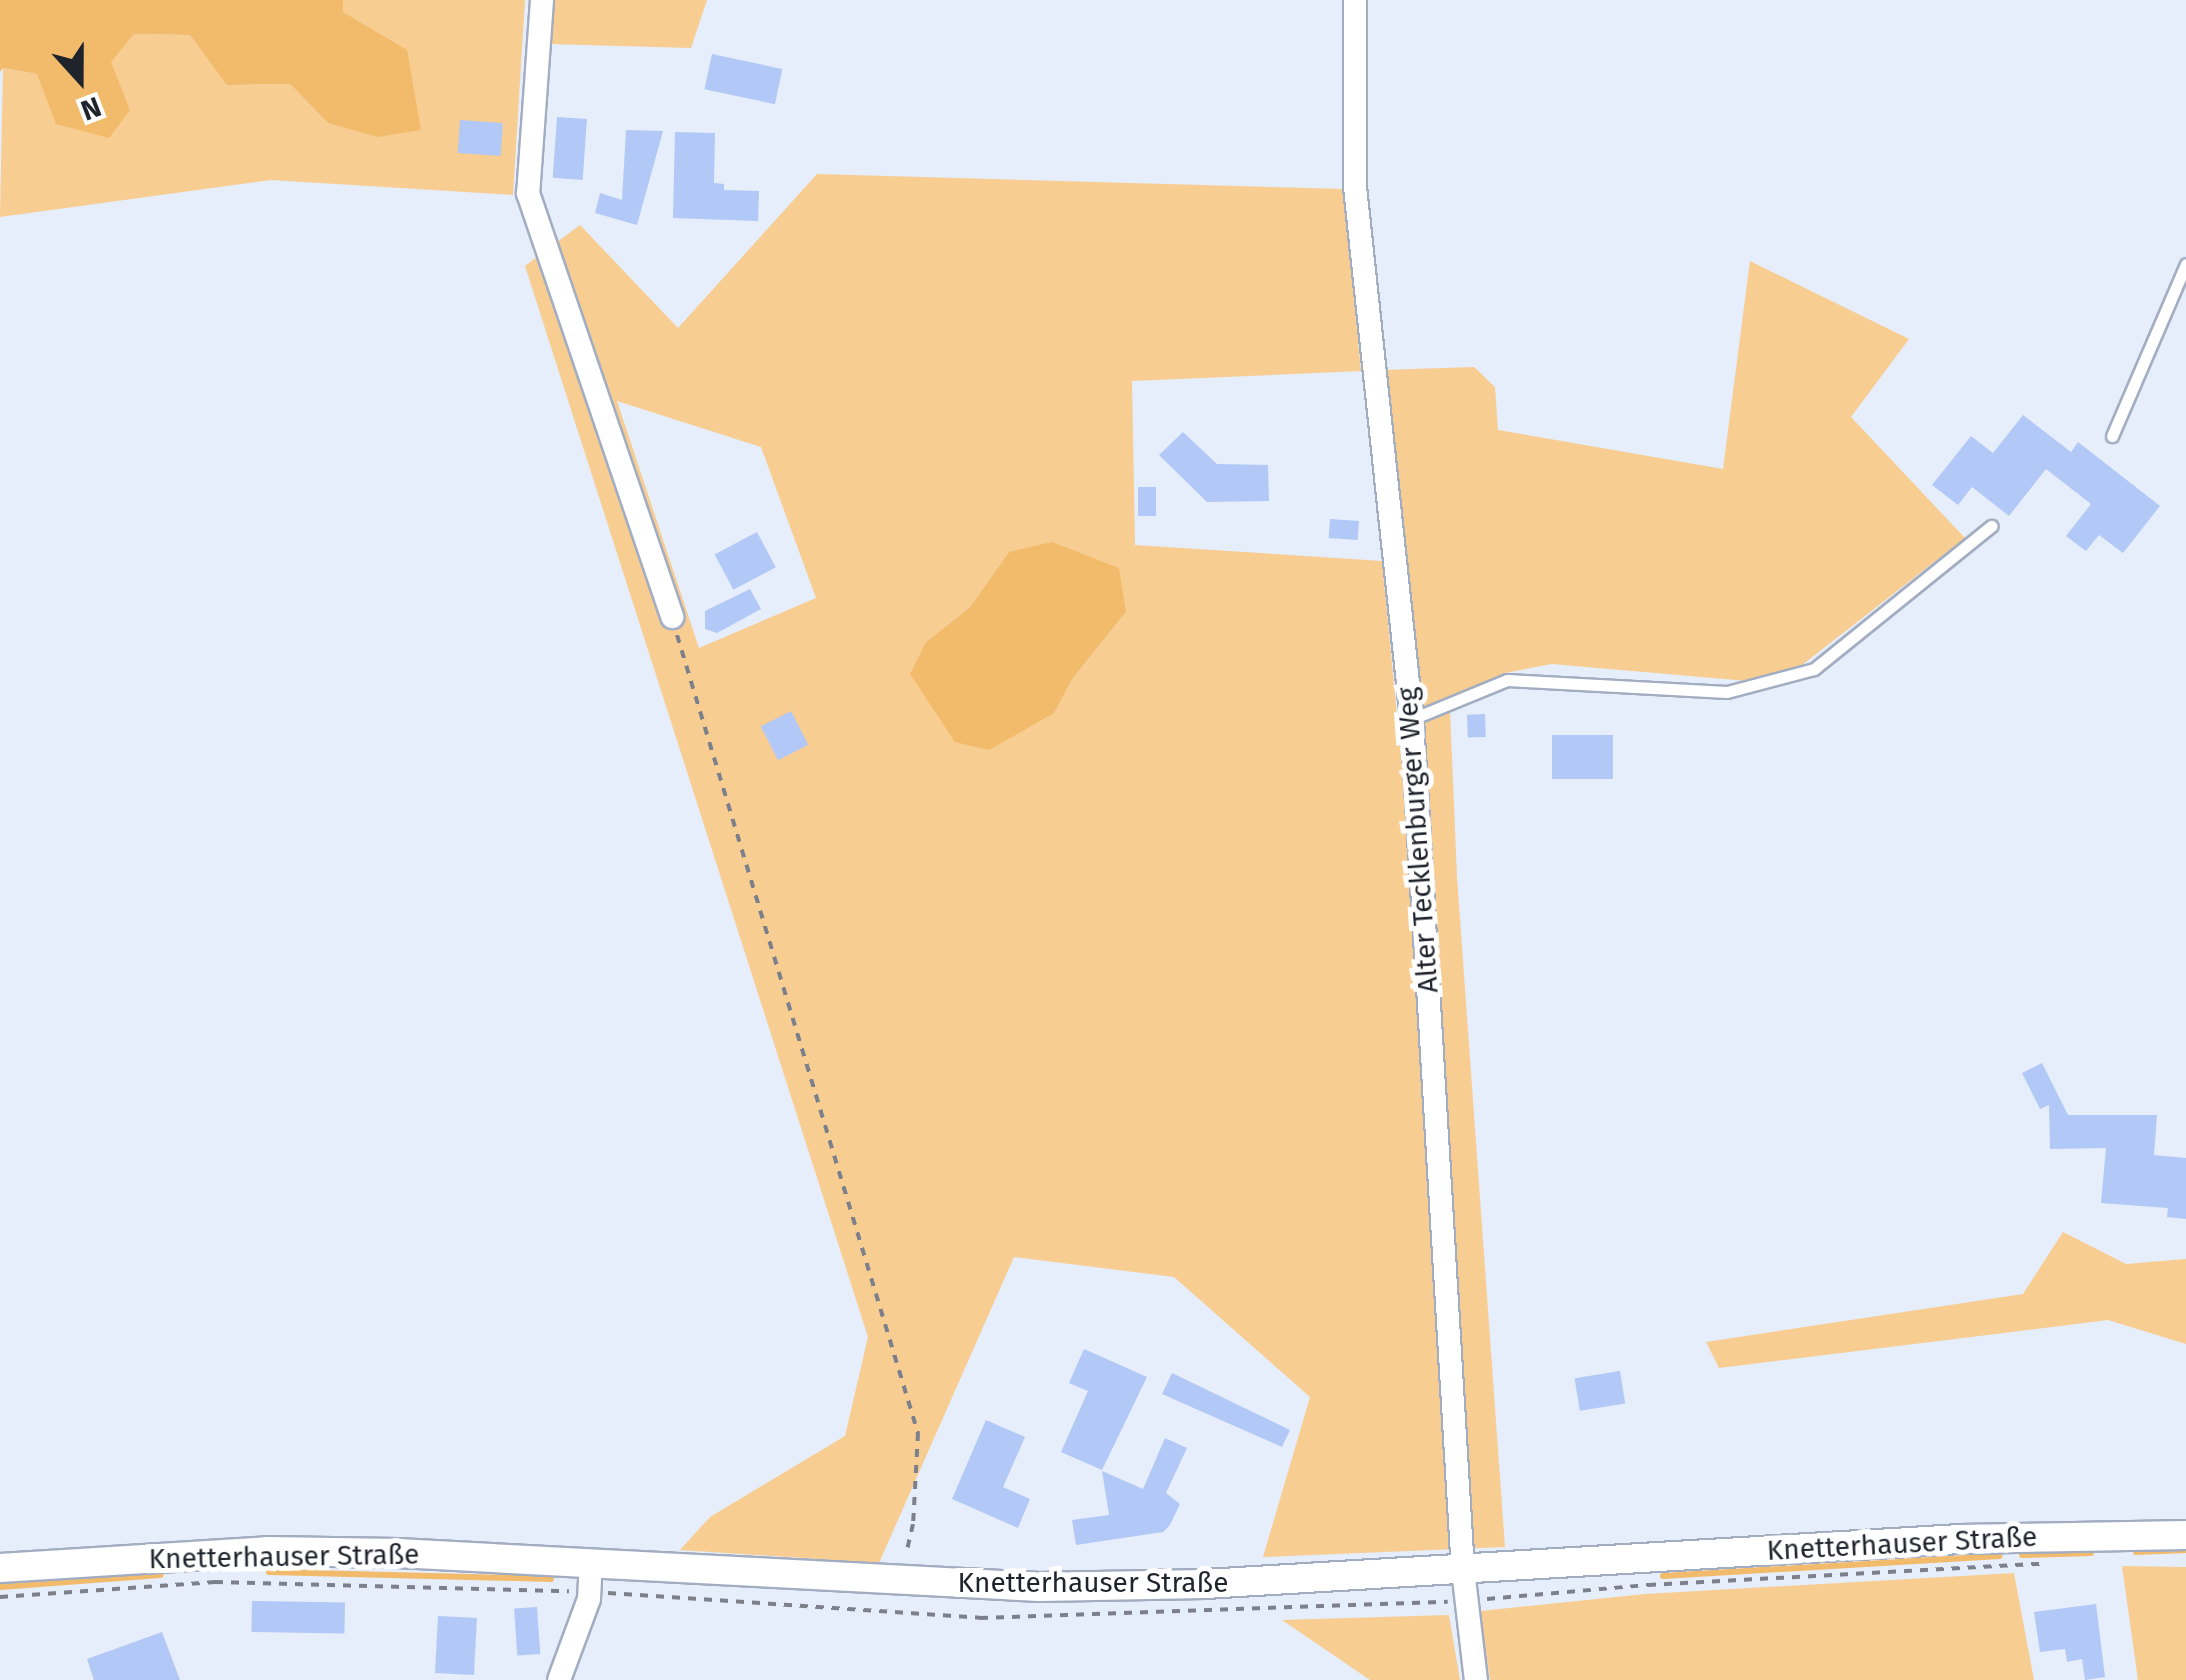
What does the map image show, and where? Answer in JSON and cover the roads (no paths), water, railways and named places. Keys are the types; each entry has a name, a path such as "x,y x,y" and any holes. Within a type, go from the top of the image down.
{"street":[{"path":"542,0 528,194 672,617"},
{"name":"Alter Tecklenburger Weg","path":"1355,0 1355,187 1360,260 1412,720 1466,1601 1476,1680"},
{"name":"Knetterhauser Straße","path":"0,1568 267,1552 591,1577 1205,1584 1960,1539 2186,1534"},
{"path":"559,1680 591,1577"}],"lane":[{"path":"2112,436 2186,264"},
{"path":"1412,720 1507,680 1728,692 1814,670 1991,526"}],"waterway":[{"path":"2136,1552 2186,1550"},
{"path":"2022,1555 2091,1553"},
{"path":"1663,1576 1999,1556"},
{"path":"269,1572 551,1579"},
{"path":"0,1587 161,1575"}]}
